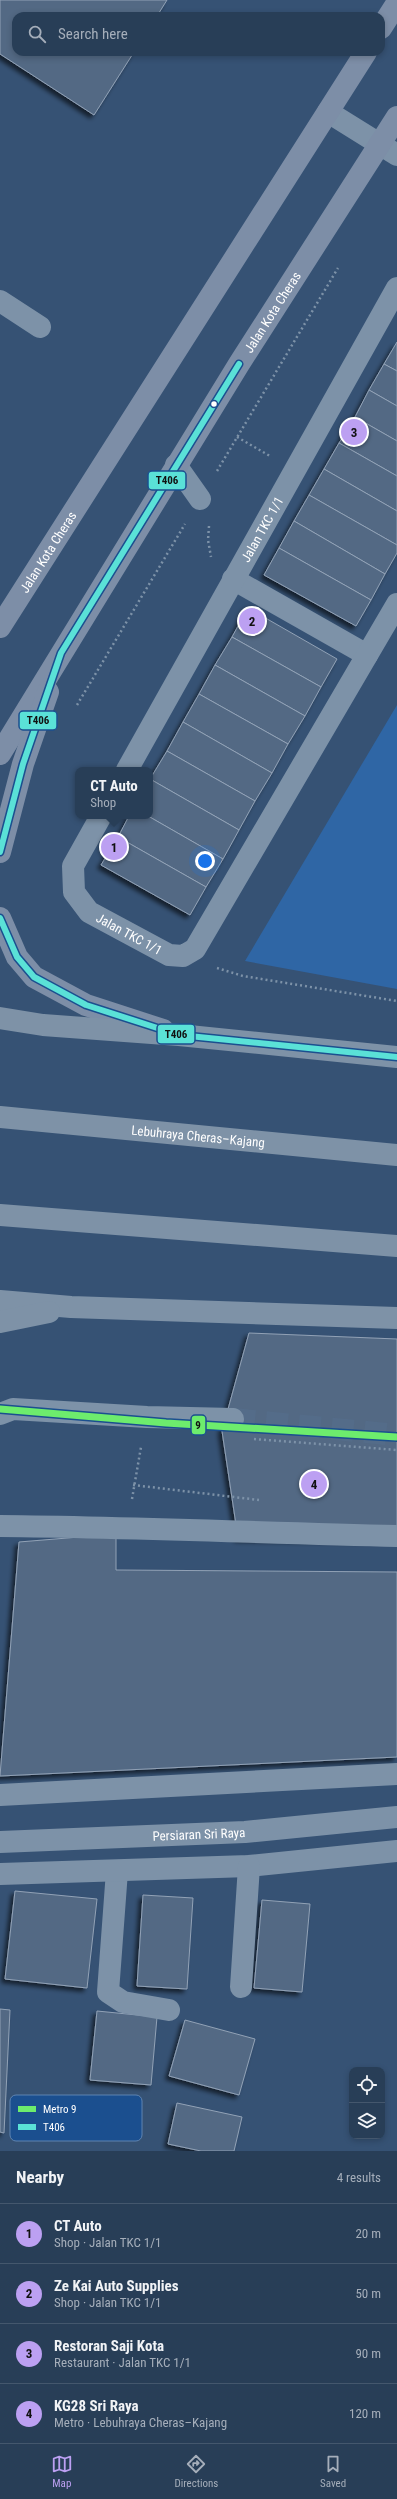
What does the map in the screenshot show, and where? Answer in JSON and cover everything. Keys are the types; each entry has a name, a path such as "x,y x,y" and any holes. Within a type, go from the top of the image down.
{"highway":[{"path":"0,1018 43,1025 179,1035 397,1057"},
{"name":"Lebuhraya Cheras–Kajang","path":"0,1117 397,1156"},
{"path":"0,1215 397,1246"},
{"path":"0,1301 72,1307 397,1318"},
{"path":"0,1322 72,1307"}],"main road":[{"path":"385,22 397,3"},
{"name":"Jalan Kota Cheras","path":"1,625 363,56"},
{"name":"Jalan Kota Cheras","path":"0,754 176,465 388,150 397,117"},
{"path":"0,852 23,764 61,653"},
{"path":"0,918 17,957 34,977 86,1006 179,1035"}],"street":[{"path":"328,112 388,150"},
{"name":"Jalan TKC 1/1","path":"129,767 397,288"},
{"path":"0,301 40,327"},
{"path":"176,465 200,499"},
{"path":"234,579 367,655 397,604"},
{"name":"Jalan TKC 1/1","path":"99,819 74,866 74,892 89,912 169,955 183,956 195,949 367,655"},
{"path":"0,1414 12,1409 147,1417 233,1419"},
{"path":"0,1526 129,1527 222,1532 397,1536"},
{"path":"0,1795 397,1774"},
{"name":"Persiaran Sri Raya","path":"0,1842 245,1832 397,1817"},
{"path":"0,1874 249,1866 397,1851"},
{"path":"241,1987 249,1866"},
{"path":"117,1871 108,1992 123,2002 169,2010"}],"path":[{"path":"238,436 294,471"},
{"path":"200,499 209,518 208,540 221,602"},
{"path":"242,976 397,1001"},
{"path":"129,1527 133,1485 142,1439"},
{"path":"247,1439 397,1450"},
{"path":"133,1485 262,1501"}],"shaded area":[{"path":"397,705 397,989 245,961"}],"building":[{"path":"0,0 167,0 160,12 12,12 12,56 131,56 94,115 0,54"},
{"path":"397,342 397,371 384,364"},
{"path":"384,364 397,371 397,406 369,390"},
{"path":"369,390 397,406 397,441 355,417"},
{"path":"355,417 397,441 397,476 339,443"},
{"path":"339,443 397,476 397,511 324,469"},
{"path":"324,469 397,511 397,545 309,495"},
{"path":"309,495 397,545 397,553 385,574 294,521"},
{"path":"294,521 385,574 371,600 279,548"},
{"path":"279,548 371,600 356,626 264,575"},
{"path":"248,608 337,659 321,687 232,637"},
{"path":"232,637 321,687 305,716 215,665"},
{"path":"215,665 305,716 288,744 199,694"},
{"path":"199,694 288,744 272,773 183,722"},
{"path":"183,722 272,773 255,801 167,751"},
{"path":"167,751 255,801 239,830 153,781 153,774"},
{"path":"153,781 239,830 223,859 153,819"},
{"path":"127,819 153,819 223,859 206,887 118,837"},
{"path":"118,837 206,887 190,915 101,865"},
{"path":"249,1333 397,1339 397,1539 238,1538 222,1431"},
{"path":"116,1534 116,1570 397,1572 397,1757 0,1776 19,1542"},
{"path":"15,1891 97,1899 87,1988 5,1979"},
{"path":"143,1895 193,1898 187,1989 137,1986"},
{"path":"262,1900 310,1904 302,1992 254,1988"},
{"path":"0,2009 10,2010 4,2133 0,2132"},
{"path":"97,2011 157,2017 151,2085 90,2080"},
{"path":"185,2020 255,2039 239,2095 169,2076"},
{"path":"177,2103 242,2117 234,2151 201,2151 168,2144"}],"tunnel":[{"path":"233,1419 397,1435"}],"metro line":[{"name":"9","path":"0,1409 166,1423 397,1437"}],"transit line":[{"name":"T406","path":"0,852 23,764 61,653 239,364"},
{"name":"T406","path":"0,918 17,957 34,977 86,1005 179,1035 397,1057"}],"place":[{"name":"Restoran Saji Kota","path":"354,432"},
{"name":"Ze Kai Auto Supplies","path":"252,621"},
{"name":"CT Auto","path":"114,847"},
{"name":"KG28 Sri Raya","path":"314,1484"}]}
